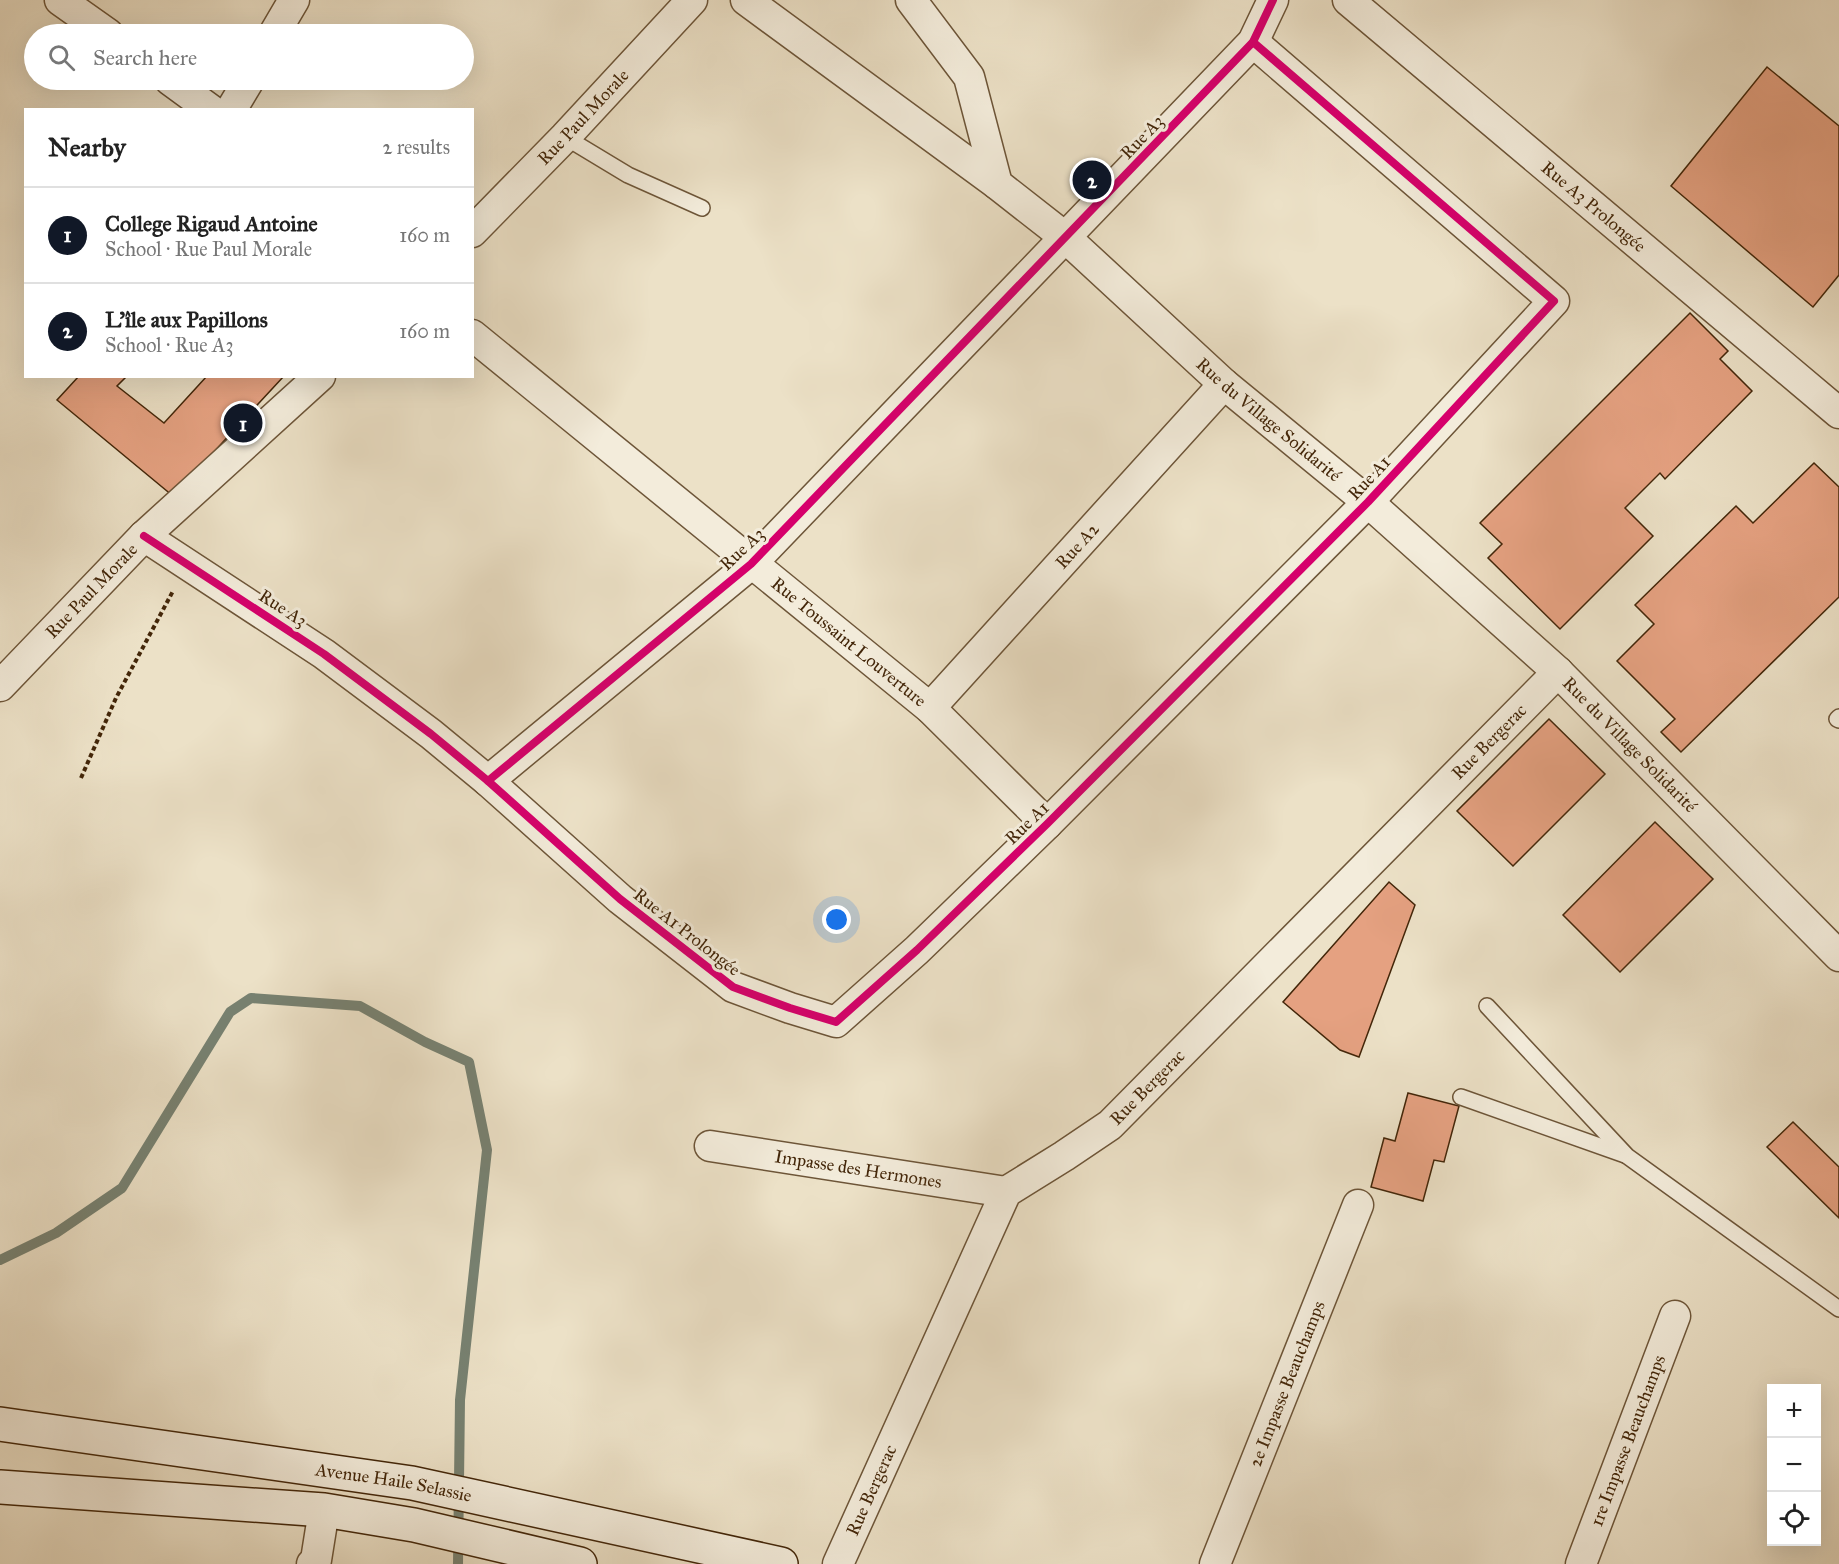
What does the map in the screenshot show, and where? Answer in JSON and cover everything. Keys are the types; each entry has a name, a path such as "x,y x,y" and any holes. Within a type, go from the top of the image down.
{"street":[{"path":"60,0 94,24"},
{"path":"280,24 294,0"},
{"name":"Rue Paul Morale","path":"474,230 565,137 692,0"},
{"path":"746,0 997,184"},
{"path":"911,0 969,77 997,184"},
{"name":"Rue A3","path":"144,536 324,654 431,734 488,781 751,564 1253,42 1273,0"},
{"name":"Rue A3 Prolongée","path":"1348,0 1839,413"},
{"name":"Rue A1","path":"917,950 1047,824 1368,501 1554,301 1253,42"},
{"path":"184,90 208,108"},
{"path":"232,108 243,90"},
{"name":"Rue du Village Solidarité","path":"997,184 1066,238 1224,384 1368,501 1558,672 1839,956"},
{"name":"Rue Toussaint Louverture","path":"474,337 930,708 1047,824"},
{"name":"Rue Paul Morale","path":"0,686 144,536 318,378"},
{"name":"Rue A2","path":"930,708 1224,384"},
{"name":"Rue Bergerac","path":"838,1564 1006,1192 1110,1125 1558,672"},
{"name":"Rue A1 Prolongée","path":"488,781 620,899 733,987 836,1022 917,950"},
{"name":"Impasse des Hermones","path":"710,1146 1006,1192"},
{"name":"2e Impasse Beauchamps","path":"1215,1564 1358,1205"},
{"name":"1re Impasse Beauchamps","path":"1581,1564 1676,1316"},
{"name":"Avenue Haile Selassie","path":"0,1424 412,1483 781,1564"},
{"path":"0,1487 324,1510 414,1525 580,1564"},
{"path":"312,1564 316,1560 324,1510"}],"lane":[{"path":"565,137 628,175 702,208"},
{"path":"1487,1006 1627,1156 1839,1309"},
{"path":"1461,1097 1627,1156"}],"path":[{"path":"81,778 116,698 187,564"}],"building":[{"path":"1767,67 1839,126 1839,275 1813,307 1671,186"},
{"path":"1690,313 1728,351 1720,359 1752,391 1665,479 1660,473 1625,508 1653,536 1560,629 1488,558 1502,544 1480,523"},
{"path":"77,378 125,378 117,386 164,423 205,378 282,378 173,496 57,400"},
{"path":"1814,463 1839,487 1839,597 1681,752 1661,732 1675,719 1617,661 1654,624 1635,605 1736,506 1753,523"},
{"path":"1549,719 1605,774 1513,866 1457,811"},
{"path":"1655,822 1713,879 1620,972 1563,915"},
{"path":"1389,882 1415,905 1359,1057 1340,1050 1283,1002"},
{"path":"1408,1093 1459,1106 1444,1162 1434,1160 1423,1201 1371,1187 1384,1138 1395,1141"},
{"path":"1793,1122 1839,1167 1839,1218 1767,1147"}],"waterway":[{"path":"0,1260 56,1233 122,1188 230,1012 251,998 360,1006 425,1042 469,1062 487,1150 460,1400 458,1564"}],"cycle path":[{"path":"144,536 324,654 431,734 488,781 751,564 1253,42 1273,0"},
{"path":"488,781 620,899 733,987 836,1022 917,950 1047,824 1368,502 1554,301 1253,42"}],"place":[{"name":"L'île aux Papillons","path":"1092,180"},
{"name":"College Rigaud Antoine","path":"243,423"}]}
